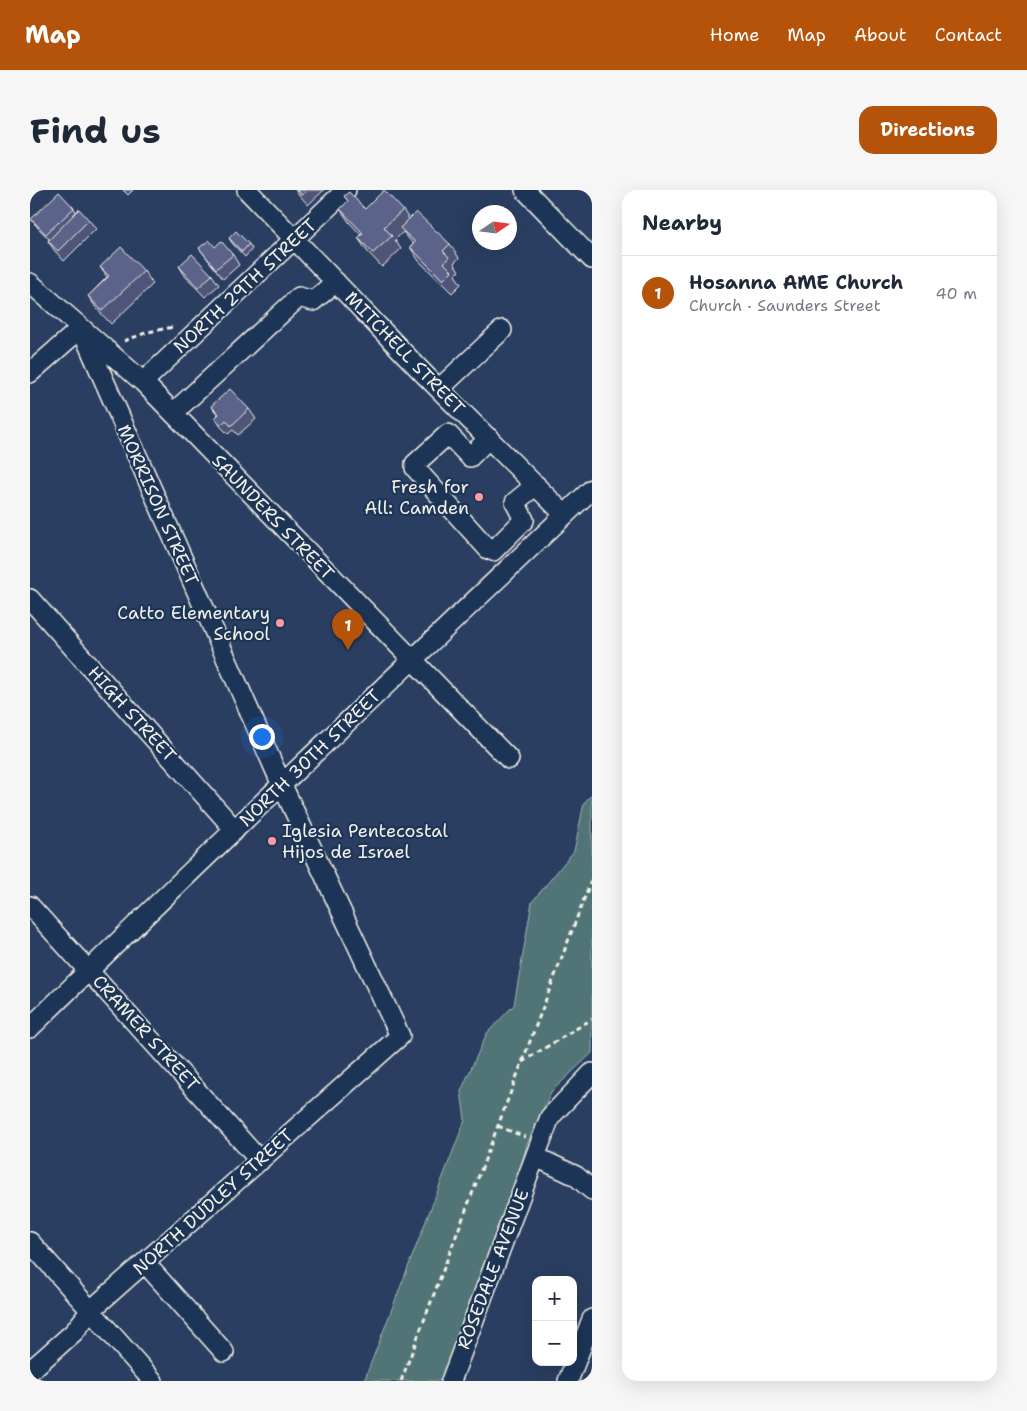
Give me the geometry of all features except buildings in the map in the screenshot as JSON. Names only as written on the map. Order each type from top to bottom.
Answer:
[{"type":"street","name":"MITCHELL STREET","points":[[247,190],[439,389],[565,515]]},
{"type":"street","name":"NORTH 29TH STREET","points":[[143,382],[346,190]]},
{"type":"street","points":[[525,190],[592,259]]},
{"type":"street","points":[[173,413],[299,297],[314,301],[336,282]]},
{"type":"street","name":"SAUNDERS STREET","points":[[30,284],[143,382],[412,662],[509,759]]},
{"type":"street","points":[[30,373],[80,328]]},
{"type":"street","name":"MORRISON STREET","points":[[80,328],[281,783],[400,1036]]},
{"type":"street","points":[[439,389],[502,330]]},
{"type":"street","points":[[488,438],[470,457],[448,434],[415,464],[415,468],[488,549],[493,552],[524,520],[515,502],[536,485]]},
{"type":"street","name":"NORTH 30TH STREET","points":[[30,1028],[235,830],[281,783],[412,662],[592,489]]},
{"type":"street","name":"HIGH STREET","points":[[30,598],[235,830]]},
{"type":"street","name":"CRAMER STREET","points":[[30,906],[90,970],[260,1161]]},
{"type":"street","name":"NORTH DUDLEY STREET","points":[[30,1371],[74,1332],[91,1310],[400,1036]]},
{"type":"street","name":"ROSEDALE AVENUE","points":[[451,1381],[550,1117],[592,1073]]},
{"type":"street","points":[[538,1150],[576,1176],[592,1190]]},
{"type":"street","points":[[30,1242],[153,1381]]},
{"type":"street","points":[[145,1262],[224,1352]]},
{"type":"street","points":[[568,1381],[592,1319]]},
{"type":"path","points":[[124,341],[148,332],[176,327]]},
{"type":"path","points":[[401,1381],[592,878]]},
{"type":"path","points":[[522,1062],[592,1019]]},
{"type":"path","points":[[498,1126],[538,1150]]},
{"type":"green space","points":[[592,794],[592,1053],[551,1092],[527,1144],[515,1189],[440,1381],[364,1381],[465,1120],[461,1091],[487,1033],[514,1005],[532,902],[574,851],[584,803]]},
{"type":"place","name":"Fresh for All: Camden","points":[[479,497]]},
{"type":"place","name":"Catto Elementary School","points":[[280,623]]},
{"type":"place","name":"Hosanna AME Church","points":[[348,650]]},
{"type":"place","name":"Iglesia Pentecostal Hijos de Israel","points":[[272,841]]}]
